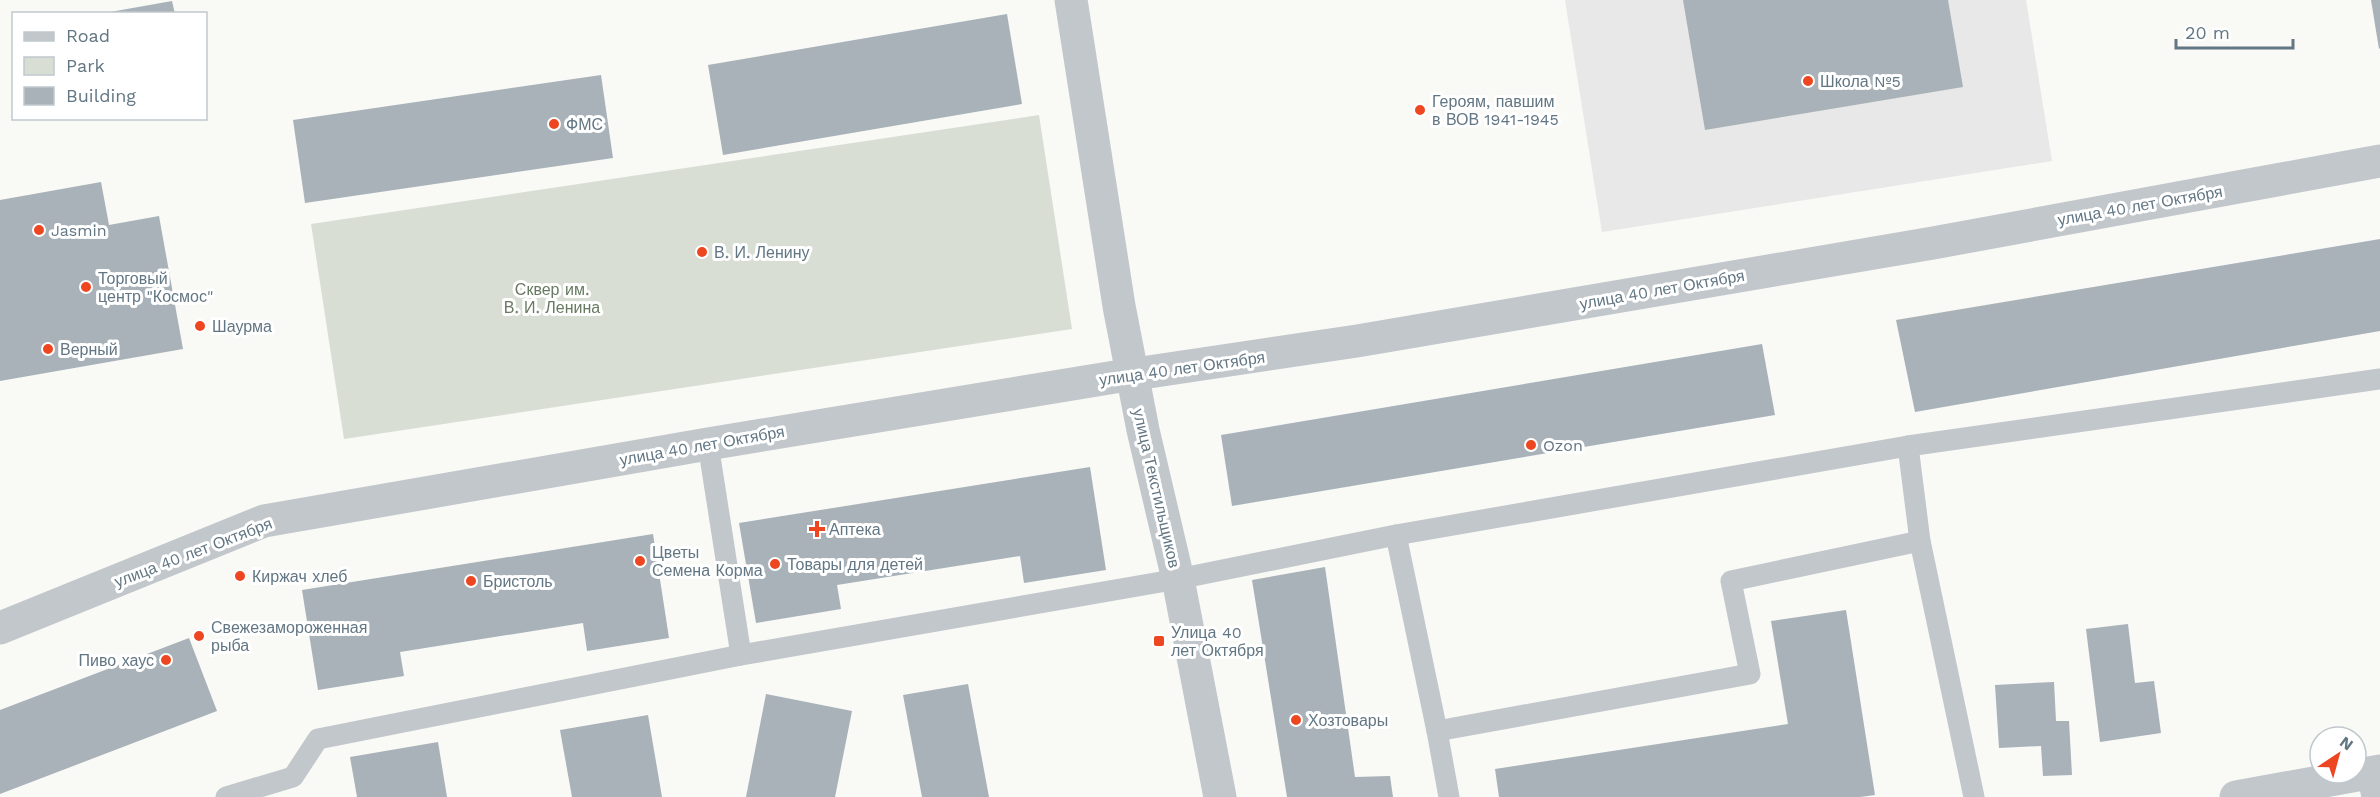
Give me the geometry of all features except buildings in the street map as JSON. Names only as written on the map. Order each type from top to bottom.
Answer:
[{"type":"street","name":"улица Текстильщиков","points":[[1071,0],[1119,306],[1143,430],[1178,579],[1220,797]]},
{"type":"street","name":"улица 40 лет Октября","points":[[0,628],[264,521],[708,444],[1357,341],[1934,243],[2380,160]]},
{"type":"street","points":[[2236,797],[2373,780]]},
{"type":"lane","points":[[226,797],[293,777],[318,739],[741,655],[1178,579],[1396,535],[1908,446],[2380,380]]},
{"type":"lane","points":[[708,444],[741,655]]},
{"type":"lane","points":[[1908,446],[1920,541],[1974,797]]},
{"type":"lane","points":[[1396,535],[1449,797]]},
{"type":"lane","points":[[1437,731],[1750,675],[1731,581],[1920,541]]},
{"type":"shaded area","name":"Школа №5","points":[[1565,0],[2026,0],[2052,161],[1602,232]]},
{"type":"green space","name":"Сквер им. В. И. Ленина","points":[[1039,115],[1072,329],[344,439],[311,224]]},
{"type":"place","name":"Школа №5","points":[[1808,81]]},
{"type":"place","name":"Героям, павшим в ВОВ 1941-1945","points":[[1420,110]]},
{"type":"place","name":"ФМС","points":[[554,124]]},
{"type":"place","name":"Jasmin","points":[[39,230]]},
{"type":"place","name":"В. И. Ленину","points":[[702,252]]},
{"type":"place","name":"Торговый центр \"Космос\"","points":[[86,287]]},
{"type":"place","name":"Шаурма","points":[[200,326]]},
{"type":"place","name":"Верный","points":[[48,349]]},
{"type":"place","name":"Ozon","points":[[1531,445]]},
{"type":"place","name":"Аптека","points":[[817,529]]},
{"type":"place","name":"Цветы Семена Корма","points":[[640,561]]},
{"type":"place","name":"Товары для детей","points":[[775,564]]},
{"type":"place","name":"Киржач хлеб","points":[[240,576]]},
{"type":"place","name":"Бристоль","points":[[471,581]]},
{"type":"place","name":"Свежезамороженная рыба","points":[[199,636]]},
{"type":"place","name":"Улица 40 лет Октября","points":[[1159,641]]},
{"type":"place","name":"Пиво хаус","points":[[166,660]]},
{"type":"place","name":"Хозтовары","points":[[1296,720]]}]
